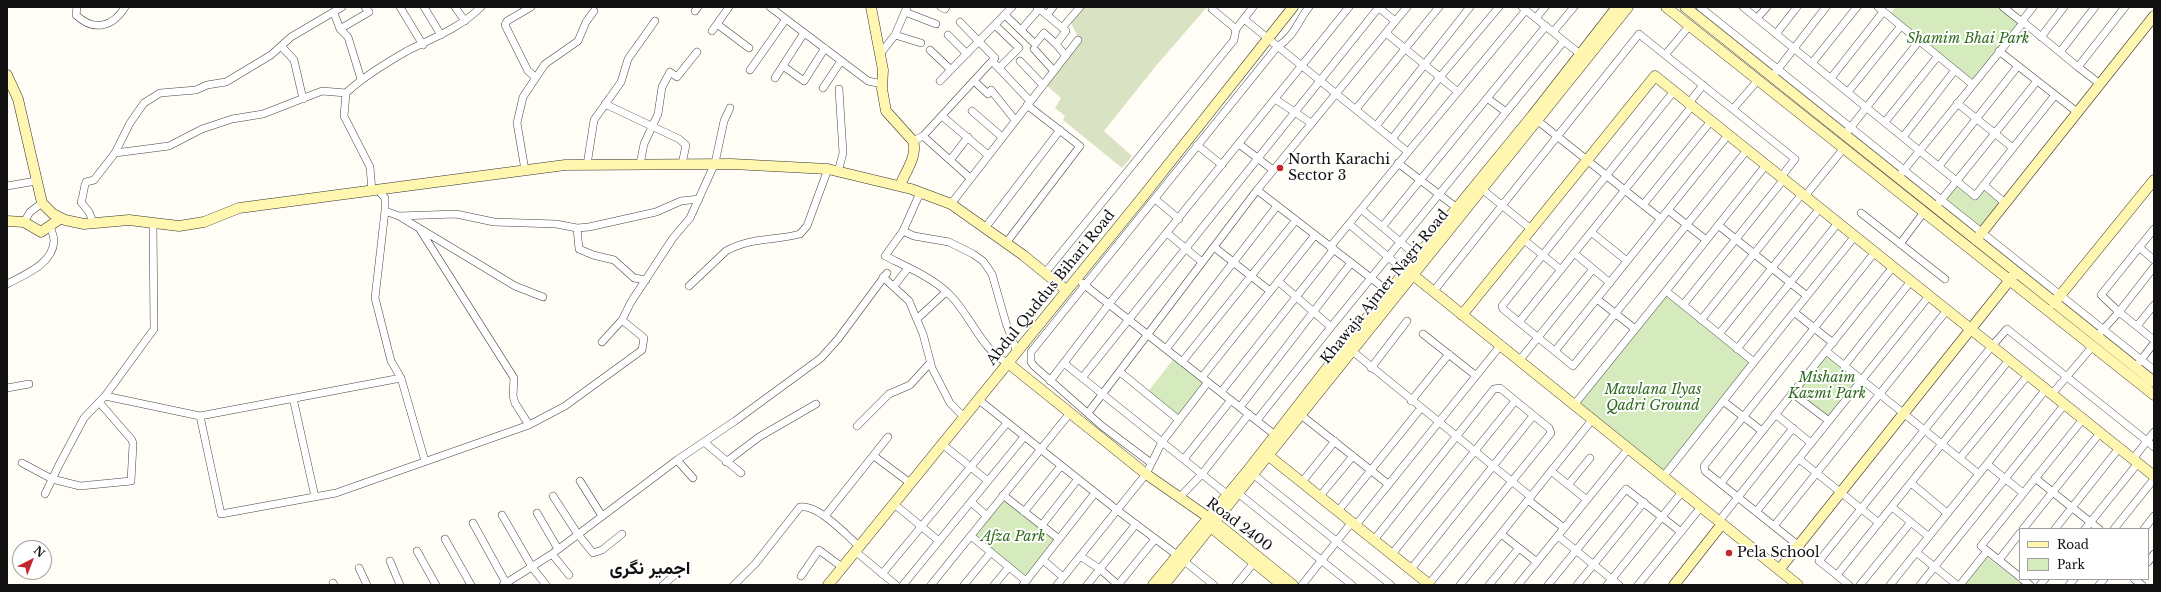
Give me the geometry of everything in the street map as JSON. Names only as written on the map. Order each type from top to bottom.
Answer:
[{"type":"street","points":[[77,7],[76,15],[82,21],[93,25],[103,25],[115,20],[125,7]]},
{"type":"street","points":[[93,222],[89,212],[81,202],[84,195],[83,188],[86,182],[94,180],[115,153],[136,112],[144,103],[160,93],[196,90],[226,82],[271,55],[291,37],[342,7]]},
{"type":"street","points":[[340,29],[369,12],[365,7]]},
{"type":"street","points":[[400,7],[423,45]]},
{"type":"street","points":[[424,7],[441,35]]},
{"type":"street","points":[[456,7],[465,21]]},
{"type":"street","points":[[425,461],[401,378],[391,361],[375,298],[385,211],[385,198],[375,190],[370,167],[344,116],[346,93],[361,79],[408,51],[423,45],[465,21],[480,7]]},
{"type":"street","points":[[531,7],[507,21],[505,25],[528,71],[534,77]]},
{"type":"street","points":[[712,31],[729,7]]},
{"type":"street","points":[[770,7],[868,81],[882,84]]},
{"type":"street","points":[[871,7],[883,70],[882,84],[886,111],[913,141],[913,156],[900,186]]},
{"type":"street","points":[[941,7],[945,9],[946,7]]},
{"type":"street","points":[[940,81],[1012,7]]},
{"type":"street","points":[[1047,15],[1053,7]]},
{"type":"street","points":[[1062,28],[1080,7]]},
{"type":"street","points":[[1045,273],[1234,40],[1236,29],[1253,7]]},
{"type":"street","name":"Abdul Quddus Bihari Road","points":[[828,585],[979,400],[1293,7]]},
{"type":"street","points":[[1151,463],[1050,381],[1031,362],[1031,352],[1277,47],[1286,41],[1295,31],[1300,18],[1309,7]]},
{"type":"street","points":[[1050,381],[1109,304],[1349,7]]},
{"type":"street","points":[[1082,378],[1256,158],[1379,7],[1395,21]]},
{"type":"street","points":[[1088,413],[1149,335],[1257,190],[1407,7]]},
{"type":"street","points":[[1356,110],[1439,7]]},
{"type":"street","points":[[1376,126],[1470,7]]},
{"type":"street","points":[[1392,139],[1440,77],[1499,7]]},
{"type":"street","points":[[1536,18],[1545,7]]},
{"type":"street","points":[[1554,32],[1574,7]]},
{"type":"street","name":"Khawaja Ajmer Nagri Road","points":[[1153,585],[1180,558],[1210,522],[1228,495],[1276,435],[1446,228],[1457,208],[1617,7]]},
{"type":"street","name":"Khawaja Ajmer Nagri Road","points":[[1210,522],[1239,494],[1301,415],[1351,350],[1380,309],[1389,292],[1409,273],[1417,256],[1483,190],[1628,7]]},
{"type":"street","points":[[1666,7],[1924,212],[2097,338],[2138,363],[2154,370]]},
{"type":"street","points":[[1685,7],[1702,10],[1774,73],[2057,300],[2154,395]]},
{"type":"street","points":[[1743,7],[1975,196],[2055,94]]},
{"type":"street","points":[[1757,18],[1767,7]]},
{"type":"street","points":[[1776,34],[1797,7]]},
{"type":"street","points":[[1774,73],[1826,7]]},
{"type":"street","points":[[1812,63],[1857,7]]},
{"type":"street","points":[[1900,175],[2022,24],[2033,7]]},
{"type":"street","points":[[2041,37],[2064,7]]},
{"type":"street","points":[[2060,52],[2095,7]]},
{"type":"street","points":[[2078,67],[2125,7]]},
{"type":"street","points":[[1020,30],[1038,8],[1066,31],[1056,44]]},
{"type":"street","points":[[1221,392],[1296,296],[1349,224],[1458,92],[1524,8],[1580,54]]},
{"type":"street","points":[[2005,8],[2100,84]]},
{"type":"street","points":[[880,54],[895,35],[906,9],[936,24]]},
{"type":"street","points":[[1212,9],[1236,29]]},
{"type":"street","points":[[1831,78],[1880,9],[1972,84]]},
{"type":"street","points":[[525,170],[517,116],[523,97],[534,77],[545,64],[578,41],[586,22],[594,10]]},
{"type":"street","points":[[334,13],[340,29],[348,37],[361,79]]},
{"type":"street","points":[[1005,15],[1035,44],[1044,34],[1056,44],[1066,56]]},
{"type":"street","points":[[1979,237],[2154,16]]},
{"type":"street","points":[[1244,18],[1277,47],[1408,152]]},
{"type":"street","points":[[750,70],[786,19]]},
{"type":"street","points":[[587,165],[592,126],[623,77],[624,68],[628,59],[655,20]]},
{"type":"street","points":[[913,141],[923,136],[995,58],[960,22]]},
{"type":"street","points":[[717,24],[749,48]]},
{"type":"street","points":[[995,25],[1019,48],[999,68]]},
{"type":"street","points":[[1664,55],[1690,25]]},
{"type":"street","points":[[1382,227],[1546,26]]},
{"type":"street","points":[[1848,92],[1901,26]]},
{"type":"street","points":[[775,78],[804,33]]},
{"type":"street","points":[[1386,33],[1458,92]]},
{"type":"street","points":[[1433,292],[1639,34],[1795,160],[1736,239],[1683,305]]},
{"type":"street","points":[[895,35],[921,43]]},
{"type":"street","points":[[948,35],[967,54]]},
{"type":"street","points":[[951,204],[1078,40]]},
{"type":"street","points":[[1257,420],[1564,41]]},
{"type":"street","points":[[1847,132],[1919,41]]},
{"type":"street","points":[[281,46],[294,60],[303,99]]},
{"type":"street","points":[[783,66],[804,81],[824,48]]},
{"type":"street","points":[[1034,49],[1054,71]]},
{"type":"street","points":[[930,50],[951,70]]},
{"type":"street","points":[[2000,51],[2078,112]]},
{"type":"street","points":[[640,164],[644,144],[651,126],[658,114],[663,83],[670,72],[677,77],[697,52]]},
{"type":"street","points":[[1885,122],[1938,56]]},
{"type":"street","points":[[823,88],[841,61]]},
{"type":"street","points":[[992,61],[1028,103],[1080,146],[1006,243]]},
{"type":"street","points":[[1020,61],[1043,85]]},
{"type":"street","points":[[1939,166],[2018,66]]},
{"type":"street","points":[[1903,137],[1955,70]]},
{"type":"street","points":[[7,75],[10,88],[18,99],[42,203],[53,214],[61,218],[84,224],[129,220],[179,226],[204,222],[239,208],[565,165],[715,163],[828,169],[900,186],[951,204],[1006,243],[1066,290]]},
{"type":"street","points":[[1462,315],[1652,76],[1656,76],[1710,121],[2154,476]]},
{"type":"street","points":[[1733,109],[1758,80]]},
{"type":"street","points":[[974,81],[988,94],[991,90],[1015,120]]},
{"type":"street","points":[[1938,205],[1956,180],[2037,81]]},
{"type":"street","points":[[1519,322],[1624,190],[1703,85]]},
{"type":"street","points":[[838,172],[843,153],[839,89]]},
{"type":"street","points":[[115,153],[169,146],[217,124],[232,119],[263,114],[322,91],[346,93]]},
{"type":"street","points":[[1674,91],[1502,306],[1503,309],[1519,322],[1575,366],[1747,150]]},
{"type":"street","points":[[1487,98],[1506,112]]},
{"type":"street","points":[[1275,99],[1311,123]]},
{"type":"street","points":[[1957,103],[2013,148]]},
{"type":"street","points":[[605,104],[651,126],[672,134],[684,142],[687,148],[682,164]]},
{"type":"street","points":[[602,342],[622,320],[631,302],[673,238],[690,218],[715,163],[724,122],[730,108]]},
{"type":"street","points":[[972,111],[1002,137]]},
{"type":"street","points":[[942,116],[988,155]]},
{"type":"street","points":[[1538,121],[1661,219]]},
{"type":"street","points":[[1643,205],[1710,121]]},
{"type":"street","points":[[985,228],[1060,130]]},
{"type":"street","points":[[1555,351],[1728,135]]},
{"type":"street","points":[[923,136],[951,159],[970,178]]},
{"type":"street","points":[[951,159],[968,137]]},
{"type":"street","points":[[1239,144],[1273,170]]},
{"type":"street","points":[[1197,145],[1222,165]]},
{"type":"street","points":[[1701,320],[1754,253],[1844,148]]},
{"type":"street","points":[[1398,163],[1457,208]]},
{"type":"street","points":[[1574,405],[1766,165]]},
{"type":"street","points":[[689,286],[726,251],[733,247],[758,240],[800,234],[807,226],[828,169]]},
{"type":"street","points":[[2057,300],[2154,180]]},
{"type":"street","points":[[7,186],[36,181]]},
{"type":"street","points":[[1984,185],[2005,203]]},
{"type":"street","points":[[1257,190],[1389,292]]},
{"type":"street","points":[[1483,190],[1531,229]]},
{"type":"street","points":[[920,193],[903,231],[885,256],[908,268],[951,296],[981,337],[1001,360],[1008,363]]},
{"type":"street","points":[[399,216],[456,214],[494,222],[556,224],[577,228],[588,227],[656,212],[681,201],[699,199]]},
{"type":"street","points":[[1154,199],[1179,219]]},
{"type":"street","points":[[24,222],[30,212],[42,203]]},
{"type":"street","points":[[1166,349],[1277,206]]},
{"type":"street","points":[[1719,334],[1820,208]]},
{"type":"street","points":[[1361,209],[1417,256]]},
{"type":"street","points":[[1668,210],[1706,240]]},
{"type":"street","points":[[385,211],[399,216],[515,286],[543,296]]},
{"type":"street","points":[[1900,244],[1924,212]]},
{"type":"street","points":[[1861,213],[1945,279]]},
{"type":"street","points":[[7,221],[24,222],[41,232],[61,218]]},
{"type":"street","points":[[1182,362],[1296,220]]},
{"type":"street","points":[[45,494],[84,418],[105,396],[154,329],[153,223]]},
{"type":"street","points":[[1737,349],[1838,223]]},
{"type":"street","points":[[1349,224],[1798,585]]},
{"type":"street","points":[[1718,225],[1807,296]]},
{"type":"street","points":[[7,284],[38,268],[46,259],[51,251],[54,241],[50,226]]},
{"type":"street","points":[[419,228],[514,378],[513,396],[529,426]]},
{"type":"street","points":[[577,228],[579,249],[593,255],[614,260],[634,278],[646,280]]},
{"type":"street","points":[[2138,363],[2154,341],[2101,295],[2154,229]]},
{"type":"street","points":[[903,231],[914,236],[949,242],[973,254],[983,261],[992,274],[1006,323],[1017,352]]},
{"type":"street","points":[[1591,232],[1627,261]]},
{"type":"street","points":[[1167,233],[1202,262]]},
{"type":"street","points":[[1057,585],[1146,474],[1162,442],[1179,420],[1205,380],[1270,291],[1315,235]]},
{"type":"street","points":[[1663,477],[1855,236]]},
{"type":"street","points":[[1979,237],[2013,276],[2057,300]]},
{"type":"street","points":[[1523,238],[1561,270]]},
{"type":"street","points":[[1214,247],[1270,291]]},
{"type":"street","points":[[2140,247],[2154,260]]},
{"type":"street","points":[[1799,546],[1705,471],[1704,466],[1875,252]]},
{"type":"street","points":[[1574,253],[1610,283]]},
{"type":"street","points":[[1240,407],[1351,263]]},
{"type":"street","points":[[1890,585],[1987,464],[2049,392],[2067,376],[2154,266]]},
{"type":"street","points":[[1721,483],[1893,267]]},
{"type":"street","points":[[894,286],[908,268]]},
{"type":"street","points":[[1519,361],[1593,268]]},
{"type":"street","points":[[473,523],[504,584],[555,552],[677,460],[820,358],[852,321],[885,275],[909,300],[918,318],[930,363],[950,403],[964,417]]},
{"type":"street","points":[[1779,570],[1972,330],[2013,276]]},
{"type":"street","points":[[1076,278],[1276,435]]},
{"type":"street","points":[[1278,281],[1331,327]]},
{"type":"street","points":[[1844,366],[1911,281]]},
{"type":"street","points":[[1666,291],[1754,362]]},
{"type":"street","points":[[918,318],[946,292]]},
{"type":"street","points":[[1756,512],[1929,296]]},
{"type":"street","points":[[1597,299],[1635,329]]},
{"type":"street","points":[[2137,326],[2154,305]]},
{"type":"street","points":[[1774,526],[1947,310]]},
{"type":"street","points":[[1794,312],[1833,343]]},
{"type":"street","points":[[200,416],[221,514],[336,493],[529,426],[565,406],[642,350],[644,338],[622,320]]},
{"type":"street","points":[[1372,368],[1407,321]]},
{"type":"street","points":[[1849,585],[1819,561],[1992,346],[2007,330],[2067,376],[2154,447]]},
{"type":"street","points":[[1423,334],[1475,376]]},
{"type":"street","points":[[1302,585],[1337,542],[1388,484],[1500,346]]},
{"type":"street","points":[[1351,350],[1411,401],[1511,481],[1564,528]]},
{"type":"street","points":[[1826,351],[1904,414],[1925,429],[1979,474]]},
{"type":"street","points":[[1411,401],[1449,354]]},
{"type":"street","points":[[1837,575],[2009,360]]},
{"type":"street","points":[[857,426],[889,394],[910,385],[930,363]]},
{"type":"street","name":"Road 2400","points":[[1008,363],[1146,474],[1189,505],[1257,560],[1293,585]]},
{"type":"street","points":[[2138,363],[2154,382]]},
{"type":"street","points":[[1064,364],[1228,495]]},
{"type":"street","points":[[1120,372],[1179,420]]},
{"type":"street","points":[[1960,458],[2028,375]]},
{"type":"street","points":[[105,396],[200,416],[401,378]]},
{"type":"street","points":[[7,388],[29,384]]},
{"type":"street","points":[[1269,456],[1320,496],[1374,540],[1430,584],[1551,433],[1549,428],[1500,388],[1494,389],[1374,540]]},
{"type":"street","points":[[1792,393],[1829,421]]},
{"type":"street","points":[[293,398],[315,497]]},
{"type":"street","points":[[979,400],[1095,493],[1180,558],[1212,585]]},
{"type":"street","points":[[1184,460],[1232,400]]},
{"type":"street","points":[[1392,554],[1515,401]]},
{"type":"street","points":[[1723,401],[1762,432]]},
{"type":"street","points":[[22,463],[52,479],[80,486],[131,481],[132,440],[99,402]]},
{"type":"street","points":[[726,462],[759,438],[816,404]]},
{"type":"street","points":[[1920,585],[2065,404]]},
{"type":"street","points":[[1338,511],[1421,408]]},
{"type":"street","points":[[931,585],[1070,413]]},
{"type":"street","points":[[1179,498],[1202,474],[1249,414]]},
{"type":"street","points":[[1776,414],[1811,443]]},
{"type":"street","points":[[1301,415],[1388,484]]},
{"type":"street","points":[[1411,569],[1533,416]]},
{"type":"street","points":[[2019,575],[1981,546],[2082,419]]},
{"type":"street","points":[[1460,585],[1592,420]]},
{"type":"street","points":[[882,574],[1007,423]]},
{"type":"street","points":[[1674,585],[1738,497],[1793,428]]},
{"type":"street","points":[[2086,528],[2135,461],[2154,432]]},
{"type":"street","points":[[2024,528],[2100,433]]},
{"type":"street","points":[[903,585],[1024,437]]},
{"type":"street","points":[[825,516],[888,438]]},
{"type":"street","points":[[704,442],[726,462],[741,473]]},
{"type":"street","points":[[1302,482],[1335,442]]},
{"type":"street","points":[[942,444],[988,481]]},
{"type":"street","points":[[2056,528],[2119,448]]},
{"type":"street","points":[[1518,585],[1628,449]]},
{"type":"street","points":[[874,456],[910,483]]},
{"type":"street","points":[[1320,496],[1352,456]]},
{"type":"street","points":[[1568,485],[1590,458]]},
{"type":"street","points":[[1799,459],[1879,523]]},
{"type":"street","points":[[677,460],[693,478]]},
{"type":"street","points":[[1987,464],[2023,493]]},
{"type":"street","points":[[1024,512],[1061,466]]},
{"type":"street","points":[[1551,471],[1587,500]]},
{"type":"street","points":[[1254,475],[1391,585]]},
{"type":"street","points":[[2035,478],[2099,528]]},
{"type":"street","points":[[1042,525],[1078,479]]},
{"type":"street","points":[[2115,528],[2154,479]]},
{"type":"street","points":[[580,481],[602,516]]},
{"type":"street","points":[[1911,483],[1947,513]]},
{"type":"street","points":[[1548,585],[1626,489],[1681,532]]},
{"type":"street","points":[[1609,582],[1682,492]]},
{"type":"street","points":[[971,536],[1009,567],[1025,583],[1095,493]]},
{"type":"street","points":[[1239,494],[1352,585]]},
{"type":"street","points":[[1004,495],[1059,539]]},
{"type":"street","points":[[553,496],[578,534],[596,554],[622,534]]},
{"type":"street","points":[[971,502],[987,516]]},
{"type":"street","points":[[1577,585],[1644,502]]},
{"type":"street","points":[[893,504],[939,541]]},
{"type":"street","points":[[734,585],[755,564],[800,507],[808,507],[825,516],[882,574],[896,585]]},
{"type":"street","points":[[1638,585],[1701,507]]},
{"type":"street","points":[[1892,507],[1928,536]]},
{"type":"street","points":[[537,513],[555,552],[570,575]]},
{"type":"street","points":[[502,515],[532,567],[546,585]]},
{"type":"street","points":[[2145,528],[2154,516]]},
{"type":"street","points":[[1860,585],[1911,522]]},
{"type":"street","points":[[1087,585],[1136,524]]},
{"type":"street","points":[[1501,534],[1537,562]]},
{"type":"street","points":[[1998,560],[2019,534]]},
{"type":"street","points":[[1558,536],[1594,565],[1609,582],[1619,585]]},
{"type":"street","points":[[445,539],[471,585]]},
{"type":"street","points":[[1080,556],[1100,569],[1118,585],[1155,539]]},
{"type":"street","points":[[1489,585],[1519,548]]},
{"type":"street","points":[[801,576],[819,550],[842,568]]},
{"type":"street","points":[[418,551],[436,585]]},
{"type":"street","points":[[1960,585],[1987,551]]},
{"type":"street","points":[[964,585],[991,552]]},
{"type":"street","points":[[1916,552],[1957,585]]},
{"type":"street","name":"Khawaja Ajmer Nagri Road","points":[[1164,585],[1180,558]]},
{"type":"street","points":[[1043,560],[1063,577]]},
{"type":"street","points":[[1236,585],[1257,560]]},
{"type":"street","name":"Road 2400","points":[[1257,560],[1282,585]]},
{"type":"street","points":[[390,561],[400,585]]},
{"type":"street","points":[[994,585],[1009,567]]},
{"type":"street","points":[[359,568],[367,585]]},
{"type":"street","points":[[663,585],[677,573]]},
{"type":"green space","points":[[1083,7],[1207,7],[1155,67],[1104,131],[1132,156],[1122,168],[1063,120],[1065,116],[1055,108],[1061,98],[1046,85],[1079,39],[1071,23]]},
{"type":"green space","name":"Shamim Bhai Park","points":[[1896,7],[2001,7],[2022,24],[1972,84],[1889,15]]},
{"type":"green space","points":[[1957,182],[1976,197],[1985,187],[2003,202],[1980,232],[1943,201]]},
{"type":"green space","name":"Mawlana Ilyas Qadri Ground","points":[[1667,293],[1752,362],[1661,475],[1575,406]]},
{"type":"green space","name":"Mishaim Kazmi Park","points":[[1826,351],[1862,380],[1829,421],[1792,393]]},
{"type":"green space","points":[[1176,356],[1208,382],[1179,420],[1146,394]]},
{"type":"green space","name":"Afza Park","points":[[1003,495],[1059,539],[1026,581],[971,536]]},
{"type":"green space","points":[[1987,557],[2023,585],[1964,585]]},
{"type":"place","name":"North Karachi Sector 3","points":[[1280,168]]},
{"type":"place","name":"Pela School","points":[[1729,553]]},
{"type":"district","name":"اجمیر نگری","points":[[650,569]]}]
